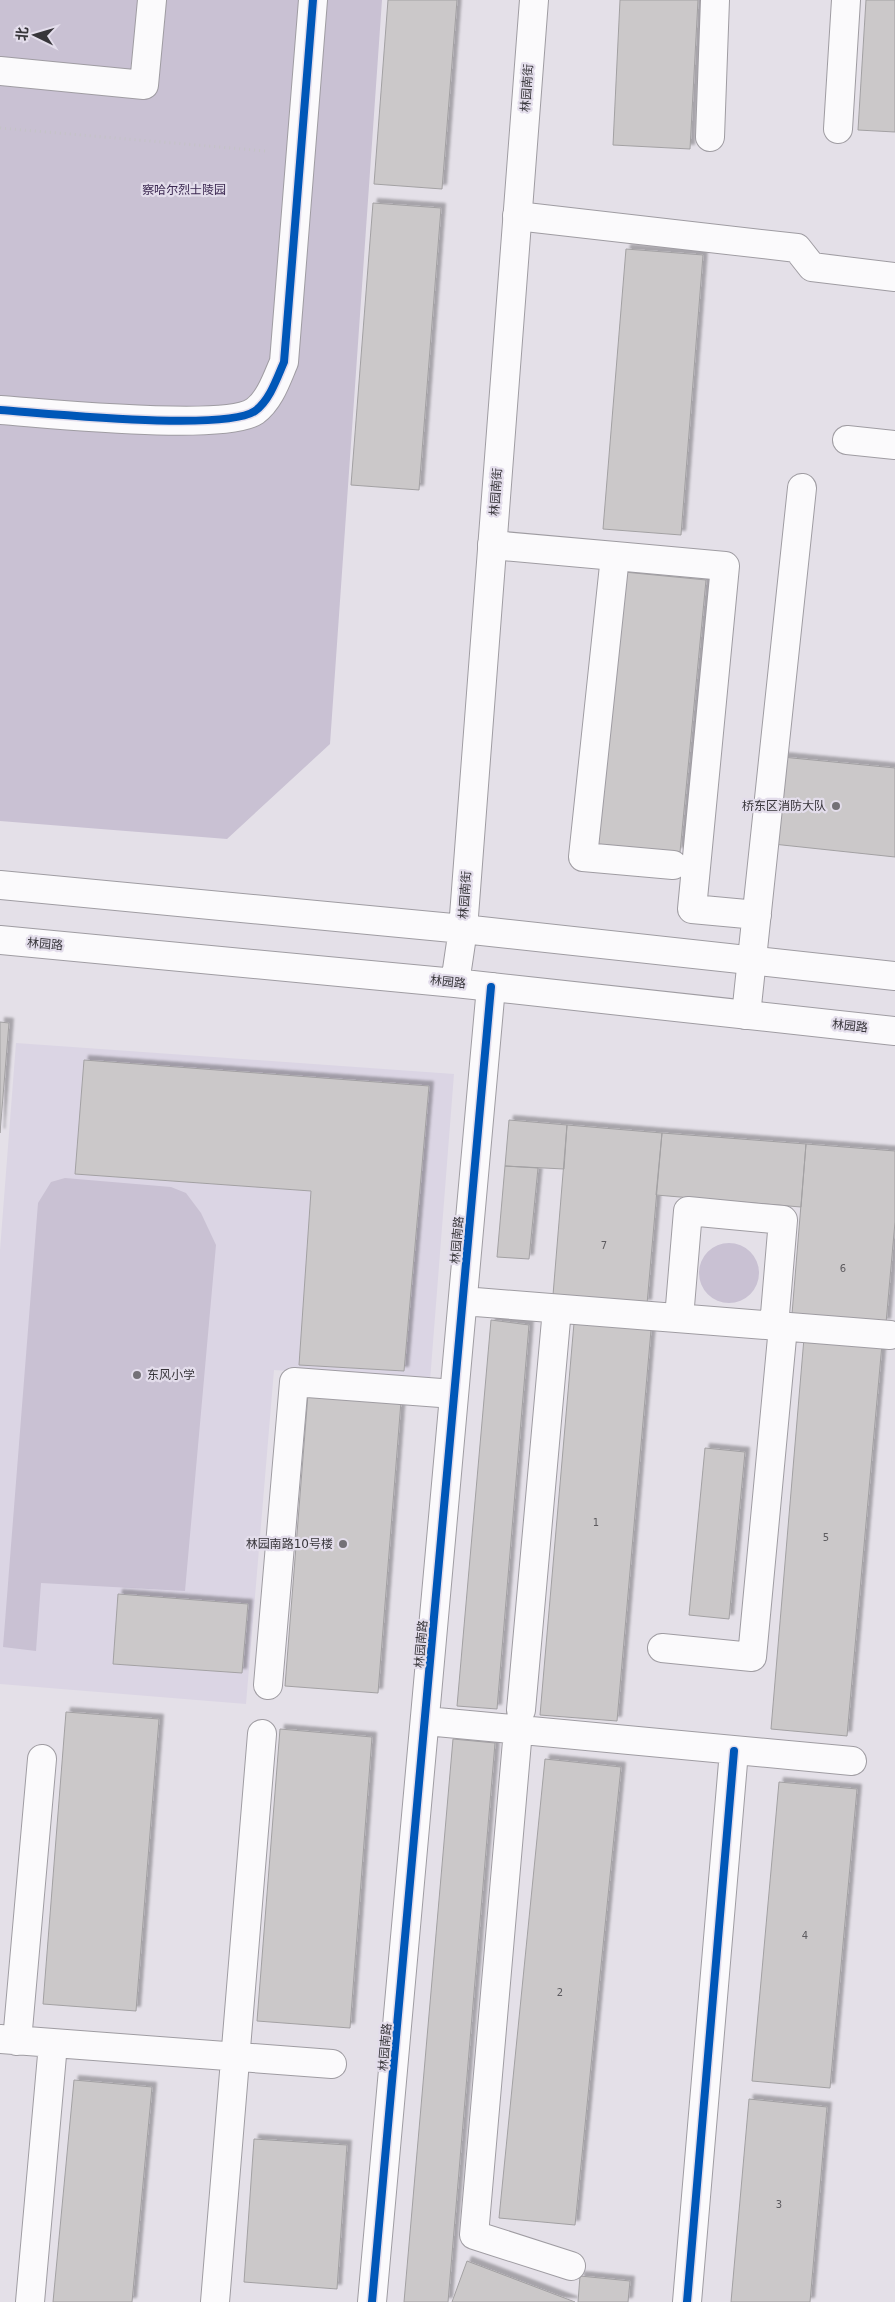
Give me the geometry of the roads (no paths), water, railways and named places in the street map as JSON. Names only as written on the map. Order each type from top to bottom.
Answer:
[{"type":"street","points":[[0,72],[144,84],[152,0]]},
{"type":"street","points":[[0,410],[179,421],[228,420],[255,412],[268,396],[284,362],[313,0]]},
{"type":"street","name":"林园南街","points":[[455,983],[463,929],[534,0]]},
{"type":"street","points":[[710,136],[715,0]]},
{"type":"street","points":[[838,128],[846,0]]},
{"type":"street","points":[[517,216],[797,248],[812,267],[895,277]]},
{"type":"street","points":[[847,440],[895,444]]},
{"type":"street","points":[[746,1015],[802,488]]},
{"type":"street","points":[[492,545],[725,566],[692,909],[757,915]]},
{"type":"street","points":[[615,556],[583,857],[673,865]]},
{"type":"street","points":[[0,885],[463,929],[895,976]]},
{"type":"street","name":"林园路","points":[[0,940],[455,983],[895,1031]]},
{"type":"street","name":"林园南路","points":[[372,2302],[426,1722],[491,987]]},
{"type":"street","points":[[662,1648],[752,1657],[778,1326],[783,1220],[688,1211],[679,1318]]},
{"type":"street","points":[[462,1301],[890,1335]]},
{"type":"street","points":[[556,1308],[474,2235],[571,2266]]},
{"type":"street","points":[[268,1686],[294,1382],[454,1394]]},
{"type":"street","points":[[426,1722],[519,1720],[734,1751],[852,1761]]},
{"type":"street","points":[[215,2302],[262,1734]]},
{"type":"street","points":[[687,2302],[734,1751]]},
{"type":"street","points":[[42,1759],[8,2040],[332,2064]]},
{"type":"street","points":[[30,2302],[53,2044]]},
{"type":"place","name":"桥东区消防大队","points":[[836,806]]},
{"type":"place","name":"东风小学","points":[[137,1375]]},
{"type":"place","name":"林园南路10号楼","points":[[343,1544]]},
{"type":"park label","name":"察哈尔烈士陵园","points":[[184,190]]}]
